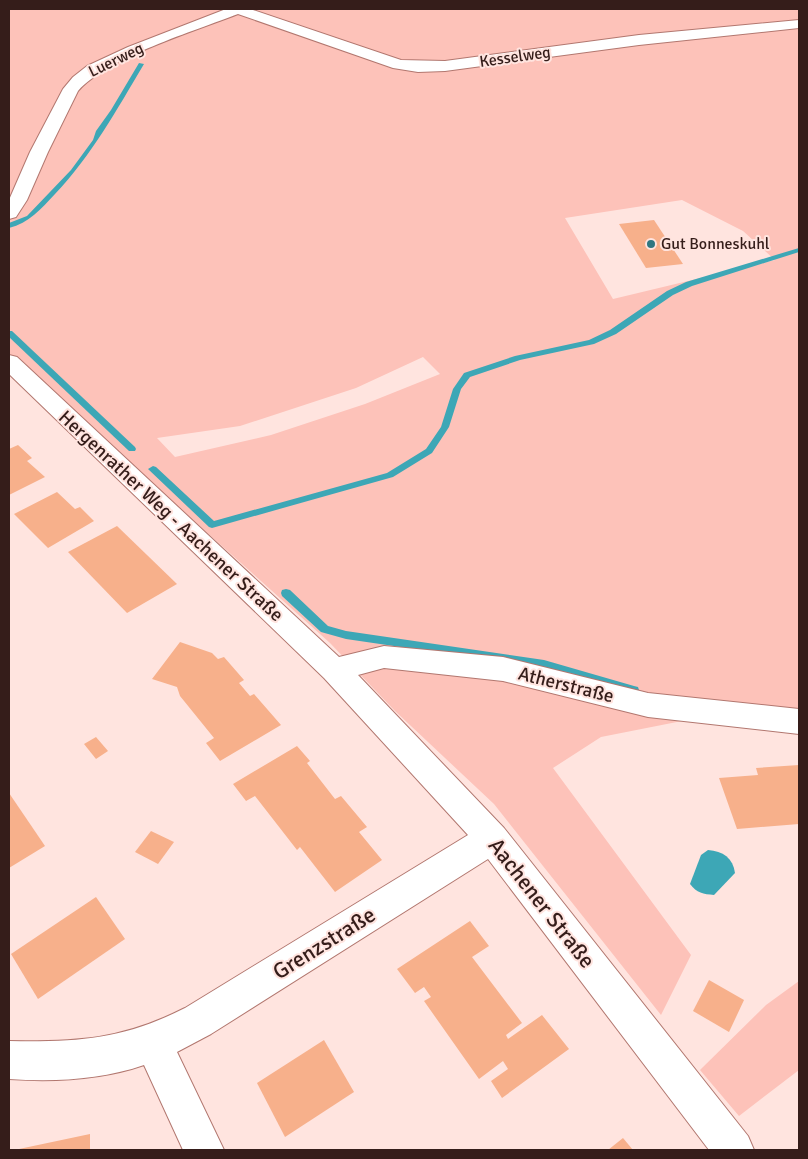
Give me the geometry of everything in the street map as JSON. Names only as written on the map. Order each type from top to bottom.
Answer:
[{"type":"street","name":"Kesselweg","points":[[238,9],[399,65],[418,67],[445,66],[639,40],[799,24]]},
{"type":"street","name":"Luerweg","points":[[9,213],[18,200],[38,152],[71,89],[79,80],[93,69],[132,50],[238,9]]},
{"type":"street","name":"Hergenrather Weg - Aachener Straße","points":[[9,362],[334,670]]},
{"type":"street","name":"Atherstraße","points":[[334,670],[384,657],[503,669],[648,705],[799,721]]},
{"type":"street","name":"Aachener Straße","points":[[334,670],[492,838],[734,1150]]},
{"type":"street","name":"Grenzstraße","points":[[9,1060],[45,1063],[101,1056],[153,1043],[198,1021],[492,838]]},
{"type":"street","points":[[153,1043],[204,1150]]},
{"type":"shaded area","points":[[9,9],[799,9],[799,716],[687,720],[601,737],[553,768],[691,955],[661,1015],[494,804],[395,711],[330,643],[9,355]],"holes":[[[682,200],[743,231],[775,260],[613,299],[565,218]],[[423,357],[440,374],[365,404],[271,435],[175,457],[157,438],[240,426],[356,388]]]},
{"type":"shaded area","points":[[799,981],[799,1070],[739,1116],[700,1070],[766,1005]]},
{"type":"water","points":[[708,850],[723,854],[730,859],[735,873],[714,895],[700,892],[690,884],[701,855]]},
{"type":"building","name":"Gut Bonneskuhl","points":[[654,220],[683,264],[646,268],[619,224]]},
{"type":"building","points":[[18,445],[32,458],[27,461],[45,477],[9,495],[9,449]]},
{"type":"building","points":[[57,492],[75,509],[80,507],[94,521],[48,548],[14,514]]},
{"type":"building","points":[[117,526],[177,584],[127,613],[68,552]]},
{"type":"building","points":[[180,642],[212,653],[218,659],[224,657],[244,680],[239,683],[250,696],[254,694],[281,725],[220,761],[206,743],[214,738],[180,696],[177,687],[152,679]]},
{"type":"building","points":[[96,737],[108,751],[96,759],[84,744]]},
{"type":"building","points":[[297,746],[310,761],[307,763],[335,799],[341,796],[367,827],[359,832],[382,860],[335,892],[300,847],[297,850],[255,796],[246,801],[233,784]]},
{"type":"building","points":[[799,765],[799,824],[737,829],[719,778],[758,775],[756,768]]},
{"type":"building","points":[[9,793],[45,846],[9,868]]},
{"type":"building","points":[[151,831],[174,842],[158,864],[135,852]]},
{"type":"building","points":[[96,897],[125,939],[38,999],[11,954]]},
{"type":"building","points":[[470,921],[489,946],[472,957],[522,1023],[506,1035],[508,1039],[542,1015],[569,1049],[502,1098],[491,1081],[508,1069],[503,1061],[479,1079],[424,1001],[431,997],[424,987],[415,993],[397,969]]},
{"type":"building","points":[[709,980],[744,1000],[729,1032],[693,1011]]},
{"type":"building","points":[[324,1040],[354,1092],[285,1137],[257,1083]]},
{"type":"building","points":[[90,1134],[90,1150],[19,1150],[19,1149]]},
{"type":"building","points":[[623,1138],[633,1150],[608,1150]]},
{"type":"waterway","points":[[9,226],[29,217],[73,171],[96,140],[99,131],[114,110],[141,64]]},
{"type":"waterway","points":[[153,469],[212,525],[390,475],[429,451],[445,427],[457,389],[467,375],[518,358],[591,342],[613,332],[670,293],[689,284],[799,250]]},
{"type":"waterway","points":[[9,333],[132,449]]},
{"type":"waterway","points":[[286,593],[325,629],[346,635],[544,664],[634,690]]},
{"type":"place","name":"Gut Bonneskuhl","points":[[651,244]]}]
